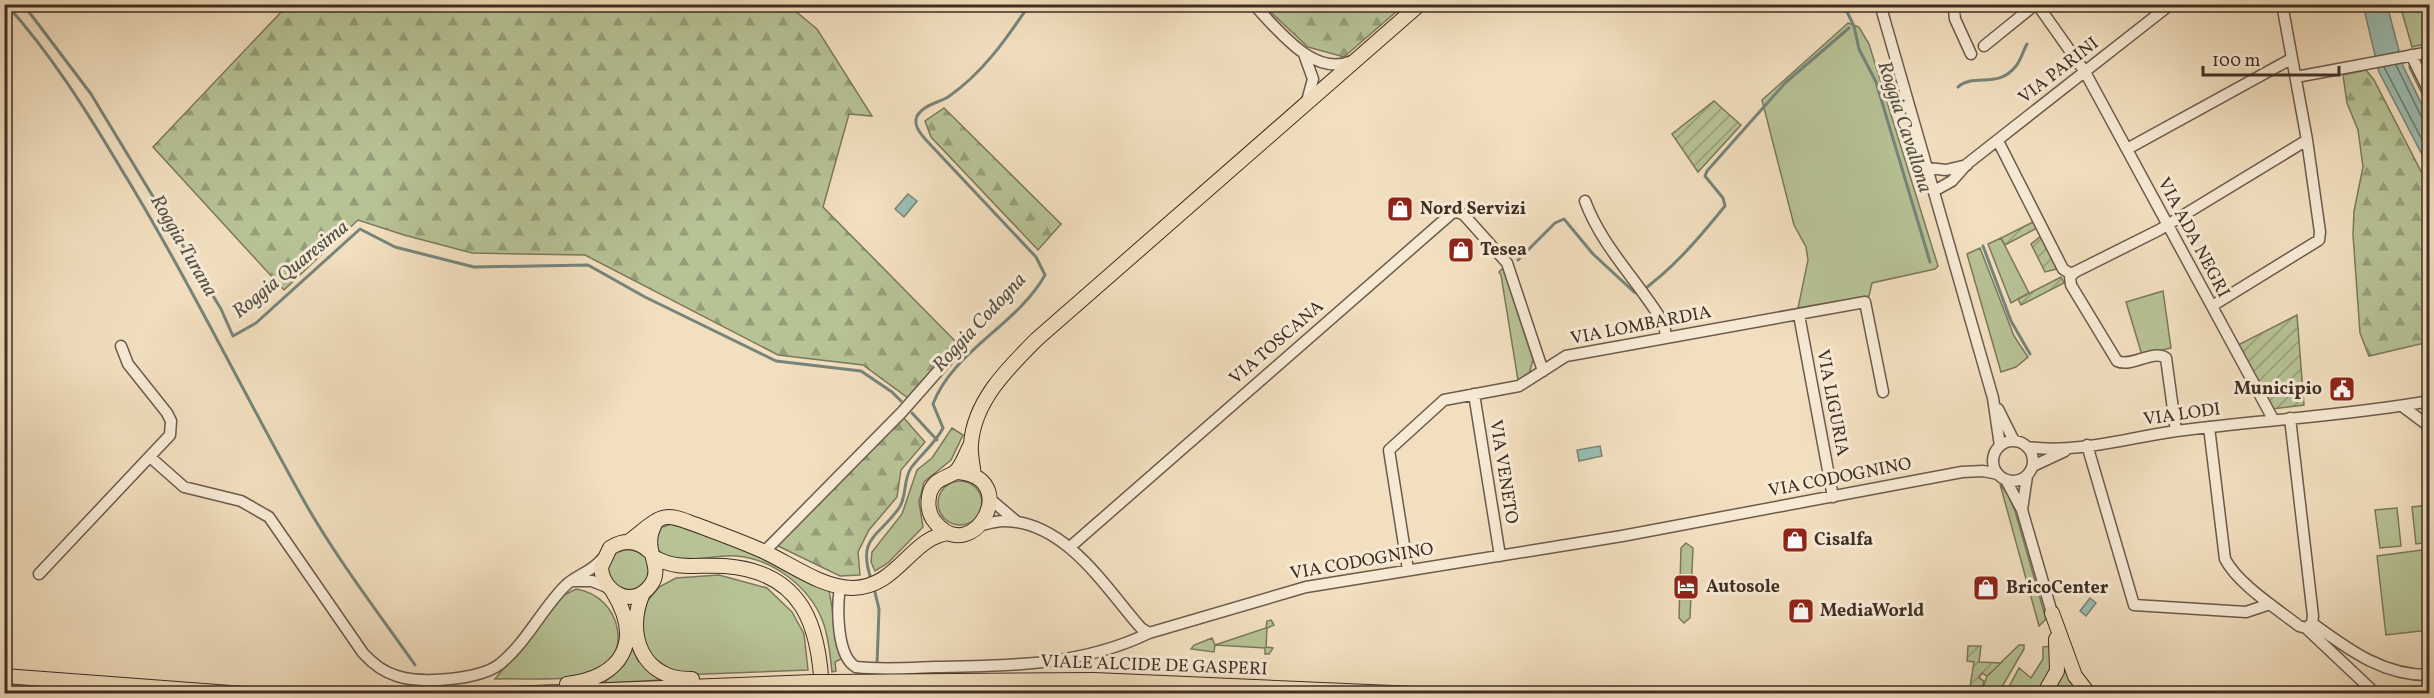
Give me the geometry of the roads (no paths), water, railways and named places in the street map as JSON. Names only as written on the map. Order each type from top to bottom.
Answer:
[{"type":"main road","points":[[921,546],[930,529],[932,518],[928,498],[932,489],[938,481],[955,472],[970,446],[974,426],[983,405],[1004,372],[1037,339],[1419,4]]},
{"type":"main road","points":[[970,446],[975,476]]},
{"type":"main road","points":[[525,693],[541,687],[582,682],[610,669],[619,659],[628,639],[625,611],[601,574],[602,560],[610,548],[628,542],[656,522],[668,517],[678,519],[764,552],[840,587],[864,587],[900,568],[934,536],[967,533],[982,525],[987,517],[990,499],[982,482],[975,476],[955,472]]},
{"type":"main road","points":[[932,518],[949,533]]},
{"type":"main road","points":[[656,522],[649,536],[651,554],[656,565],[634,620],[636,636],[642,653],[657,667],[678,679],[705,679],[727,686]]},
{"type":"main road","points":[[628,542],[643,546],[651,554],[682,567],[734,567],[767,576],[784,587],[807,613],[816,632],[822,693]]},
{"type":"main road","points":[[610,590],[628,597],[648,588],[682,567]]},
{"type":"main road","points":[[2044,693],[2052,682],[2058,659],[2052,613]]},
{"type":"main road","points":[[2052,613],[2075,676],[2089,693]]},
{"type":"main road","name":"VIALE ALCIDE DE GASPERI","points":[[727,686],[832,682],[860,674],[890,674],[1416,693]]},
{"type":"main road","points":[[4,676],[244,693]]},
{"type":"main road","points":[[508,693],[727,686]]},
{"type":"main road","points":[[705,693],[727,686]]},
{"type":"street","points":[[1253,4],[1302,51],[1329,66],[1346,64],[1358,59]]},
{"type":"street","points":[[1880,4],[1993,398],[2014,441],[2027,447],[2032,456],[2022,510]]},
{"type":"street","points":[[1962,4],[1954,10],[1955,19],[1971,54]]},
{"type":"street","points":[[1984,46],[2037,4]]},
{"type":"street","name":"VIA ADA NEGRI","points":[[2037,4],[2085,72],[2273,419]]},
{"type":"street","name":"VIA PARINI","points":[[1934,191],[1952,181],[1967,165],[2171,4]]},
{"type":"street","points":[[2212,306],[2319,240],[2320,232],[2307,140],[2282,4]]},
{"type":"street","points":[[1302,51],[1312,70],[1313,79],[1312,90],[1304,106]]},
{"type":"street","points":[[2296,77],[2430,52]]},
{"type":"street","points":[[2409,56],[2430,93]]},
{"type":"street","points":[[2127,149],[2291,59]]},
{"type":"street","points":[[2176,431],[2166,358],[2159,355],[2123,363],[2117,361],[2069,279],[2074,273],[2167,225],[2307,140]]},
{"type":"street","points":[[1998,141],[2063,269],[2066,273],[2074,273]]},
{"type":"street","name":"VIA PARINI","points":[[1928,168],[1946,170],[1967,165]]},
{"type":"street","points":[[1585,201],[1588,212],[1605,240],[1661,318],[1666,337]]},
{"type":"street","name":"VIA TOSCANA","points":[[1070,548],[1452,213],[1458,212],[1464,215],[1507,263],[1543,371]]},
{"type":"street","name":"VIA LOMBARDIA","points":[[1408,570],[1389,450],[1444,400],[1520,386],[1566,357],[1865,302],[1883,392]]},
{"type":"street","name":"VIA LIGURIA","points":[[1799,315],[1833,497]]},
{"type":"street","points":[[764,552],[902,412],[968,337]]},
{"type":"street","points":[[39,574],[170,435],[171,421],[128,364],[121,346]]},
{"type":"street","name":"VIA VENETO","points":[[1474,394],[1500,556]]},
{"type":"street","points":[[1993,398],[1997,451],[1994,468],[2022,510],[2052,613]]},
{"type":"street","name":"VIA LODI","points":[[2027,447],[2044,449],[2087,446],[2176,431],[2430,401]]},
{"type":"street","points":[[2402,406],[2430,427]]},
{"type":"street","points":[[2290,418],[2313,616],[2309,625]]},
{"type":"street","points":[[2209,427],[2224,559],[2232,569],[2270,604],[2299,626],[2309,625],[2380,667],[2410,675],[2430,675]]},
{"type":"street","points":[[1997,451],[2014,441]]},
{"type":"street","points":[[2087,446],[2134,605],[2246,612],[2270,604]]},
{"type":"street","name":"VIA LODI","points":[[2030,471],[2074,447]]},
{"type":"street","name":"VIA CODOGNINO","points":[[1962,472],[1997,451]]},
{"type":"street","points":[[150,457],[184,486],[241,501],[268,517],[285,538],[363,653],[378,667],[397,676],[416,679],[461,678],[493,669],[513,651],[566,585],[591,571],[602,560]]},
{"type":"street","name":"VIA CODOGNINO","points":[[890,674],[1081,658],[1129,643],[1149,633],[1287,592],[1833,497],[1962,472],[1983,471],[2002,477]]},
{"type":"street","points":[[2002,477],[2018,481],[2030,471]]},
{"type":"street","points":[[990,499],[1005,515],[1018,523],[1050,535],[1070,548],[1141,628],[1149,633]]},
{"type":"street","points":[[982,525],[1004,521],[1018,523]]},
{"type":"street","points":[[574,581],[592,581],[610,590]]},
{"type":"street","points":[[840,587],[838,612],[845,653],[860,674]]},
{"type":"street","points":[[2309,625],[2376,693]]},
{"type":"water","points":[[2363,5],[2387,5],[2403,66],[2429,119],[2429,168],[2379,72]]},
{"type":"water","points":[[908,194],[917,201],[904,217],[895,209]]},
{"type":"water","points":[[1600,446],[1602,456],[1579,461],[1577,450]]},
{"type":"water","points":[[2090,598],[2096,603],[2086,616],[2080,611]]},
{"type":"waterway","name":"Roggia Turana","points":[[6,4],[53,63],[94,125],[167,247],[312,515],[415,665]]},
{"type":"waterway","name":"Roggia Quaresima","points":[[23,4],[91,94],[221,309],[233,336],[256,323],[360,229],[395,247],[474,267],[588,265],[645,297],[776,361],[861,371],[901,401]]},
{"type":"waterway","name":"Roggia Codogna","points":[[871,579],[867,565],[868,546],[899,508],[911,468],[943,428],[933,404],[942,386],[970,353],[1019,309],[1045,275],[1036,257],[926,140],[919,132],[916,123],[917,116],[923,109],[961,88],[983,66],[1030,4]]},
{"type":"waterway","name":"Roggia Cavallona","points":[[1843,4],[1854,26],[1859,49],[1876,82],[1930,262]]},
{"type":"waterway","points":[[1518,260],[1555,223],[1564,219],[1593,254],[1634,292],[1639,293],[1674,263],[1725,206],[1723,198],[1705,176],[1707,171],[1785,83],[1849,28]]},
{"type":"waterway","points":[[1958,87],[1972,81],[1994,79],[2009,73],[2018,64],[2027,44]]},
{"type":"waterway","points":[[1983,246],[2011,321],[2030,354]]},
{"type":"waterway","name":"Roggia Quaresima","points":[[912,413],[937,440]]},
{"type":"waterway","name":"Roggia Codogna","points":[[874,588],[879,609],[877,665]]},
{"type":"place","name":"Nord Servizi","points":[[1400,209]]},
{"type":"place","name":"Tesea","points":[[1461,250]]},
{"type":"place","name":"Municipio","points":[[2342,389]]},
{"type":"place","name":"Cisalfa","points":[[1795,540]]},
{"type":"place","name":"Autosole","points":[[1686,587]]},
{"type":"place","name":"BricoCenter","points":[[1986,588]]},
{"type":"place","name":"MediaWorld","points":[[1801,611]]}]
